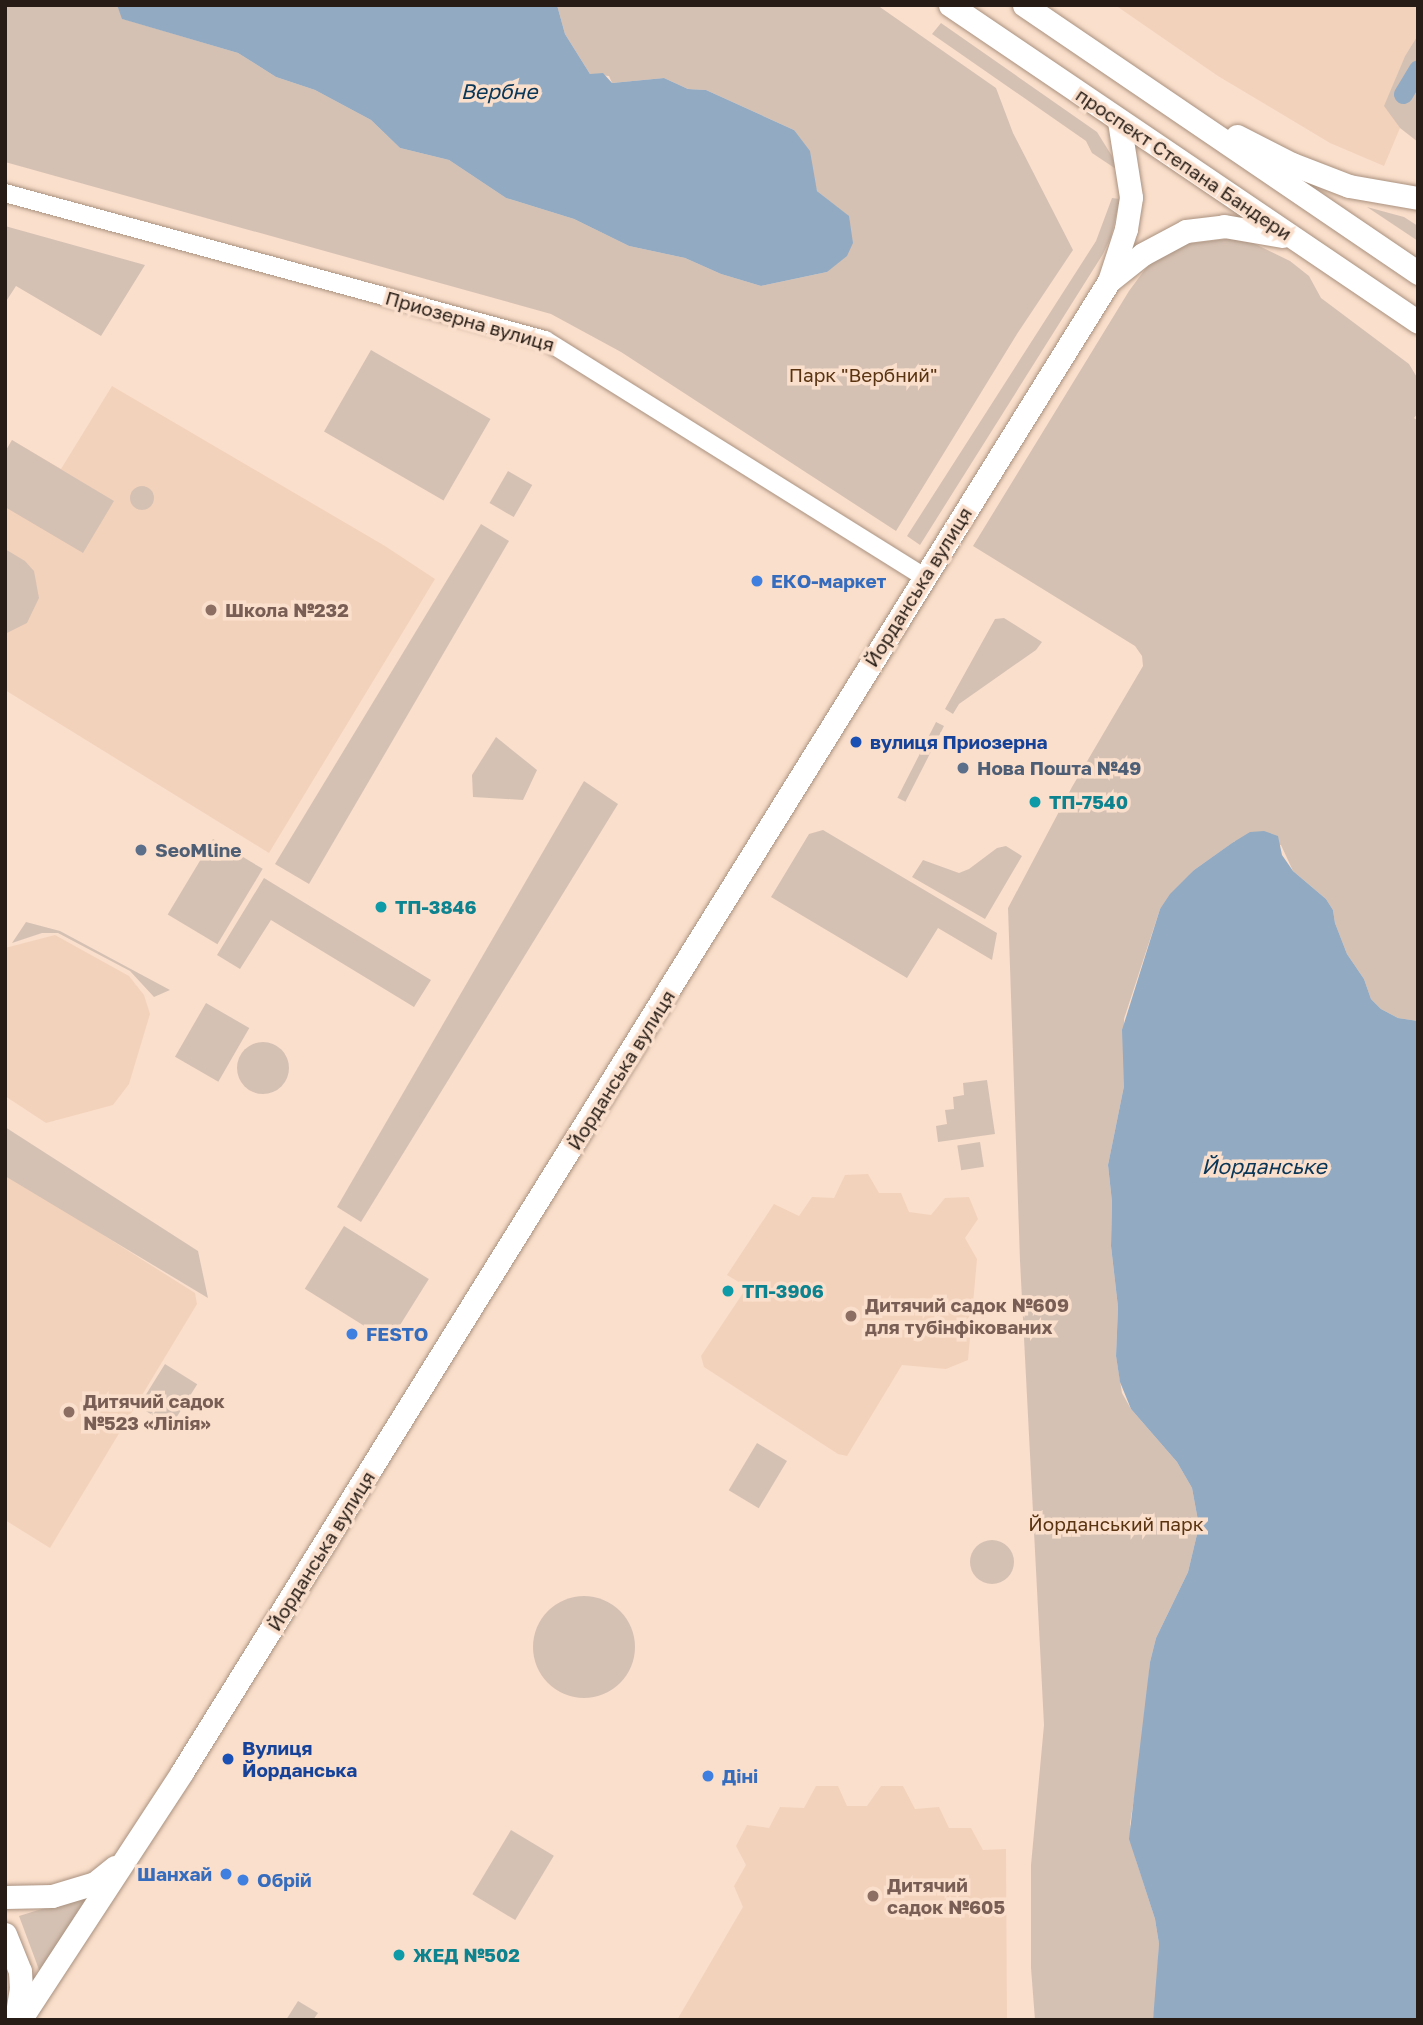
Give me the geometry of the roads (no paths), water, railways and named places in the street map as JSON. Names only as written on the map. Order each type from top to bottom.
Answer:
[{"type":"main road","name":"проспект Степана Бандери","points":[[950,5],[1418,322]]},
{"type":"main road","points":[[1024,5],[1418,273]]},
{"type":"main road","points":[[1119,71],[1292,164],[1349,186],[1418,198]]},
{"type":"main road","name":"Йорданська вулиця","points":[[18,2020],[129,1857],[664,1001],[1109,281],[1126,229],[1131,197],[1119,121]]},
{"type":"main road","name":"Йорданська вулиця","points":[[1109,281],[1143,254],[1178,233],[1200,228],[1224,226],[1253,229],[1298,240]]},
{"type":"main road","name":"Йорданська вулиця","points":[[5,1897],[52,1896],[95,1883],[129,1857]]},
{"type":"main road","points":[[5,1934],[20,1971],[18,2020]]},
{"type":"street","name":"Приозерна вулиця","points":[[5,193],[545,340],[924,577]]},
{"type":"water","name":"Вербне","points":[[117,5],[557,5],[565,34],[590,74],[603,73],[612,83],[664,78],[688,89],[706,90],[794,130],[810,151],[817,191],[849,216],[853,243],[847,256],[827,272],[761,286],[721,274],[685,258],[629,246],[574,219],[506,198],[449,160],[400,148],[371,120],[315,90],[276,77],[238,53],[122,19]]},
{"type":"water","name":"Йорданське","points":[[1264,831],[1278,836],[1282,855],[1293,871],[1326,899],[1333,910],[1347,954],[1364,979],[1371,999],[1381,1009],[1398,1018],[1418,1021],[1418,2020],[1153,2020],[1159,1944],[1155,1919],[1129,1839],[1150,1662],[1156,1638],[1188,1572],[1199,1526],[1192,1488],[1177,1462],[1131,1409],[1120,1382],[1116,1356],[1118,1307],[1111,1246],[1112,1202],[1108,1165],[1124,1086],[1122,1030],[1160,909],[1170,894],[1194,870],[1232,843],[1250,832]]},
{"type":"waterway","points":[[1403,94],[1418,69]]},
{"type":"place","name":"ЕКО-маркет","points":[[757,581]]},
{"type":"place","name":"Школа №232","points":[[211,610]]},
{"type":"place","name":"вулиця Приозерна","points":[[856,742]]},
{"type":"place","name":"Нова Пошта №49","points":[[963,768]]},
{"type":"place","name":"ТП-7540","points":[[1035,802]]},
{"type":"place","name":"SeoMline","points":[[141,850]]},
{"type":"place","name":"ТП-3846","points":[[381,907]]},
{"type":"place","name":"ТП-3906","points":[[728,1291]]},
{"type":"place","name":"Дитячий садок №609 для тубінфікованих","points":[[851,1316]]},
{"type":"place","name":"FESTO","points":[[352,1334]]},
{"type":"place","name":"Дитячий садок №523 «Лілія»","points":[[69,1412]]},
{"type":"place","name":"Вулиця Йорданська","points":[[228,1759]]},
{"type":"place","name":"Діні","points":[[708,1776]]},
{"type":"place","name":"Шанхай","points":[[226,1874]]},
{"type":"place","name":"Обрій","points":[[243,1880]]},
{"type":"place","name":"Дитячий садок №605","points":[[873,1896]]},
{"type":"place","name":"ЖЕД №502","points":[[399,1955]]},
{"type":"park label","name":"Парк \"Вербний\"","points":[[863,375]]},
{"type":"park label","name":"Йорданський парк","points":[[1116,1524]]}]
